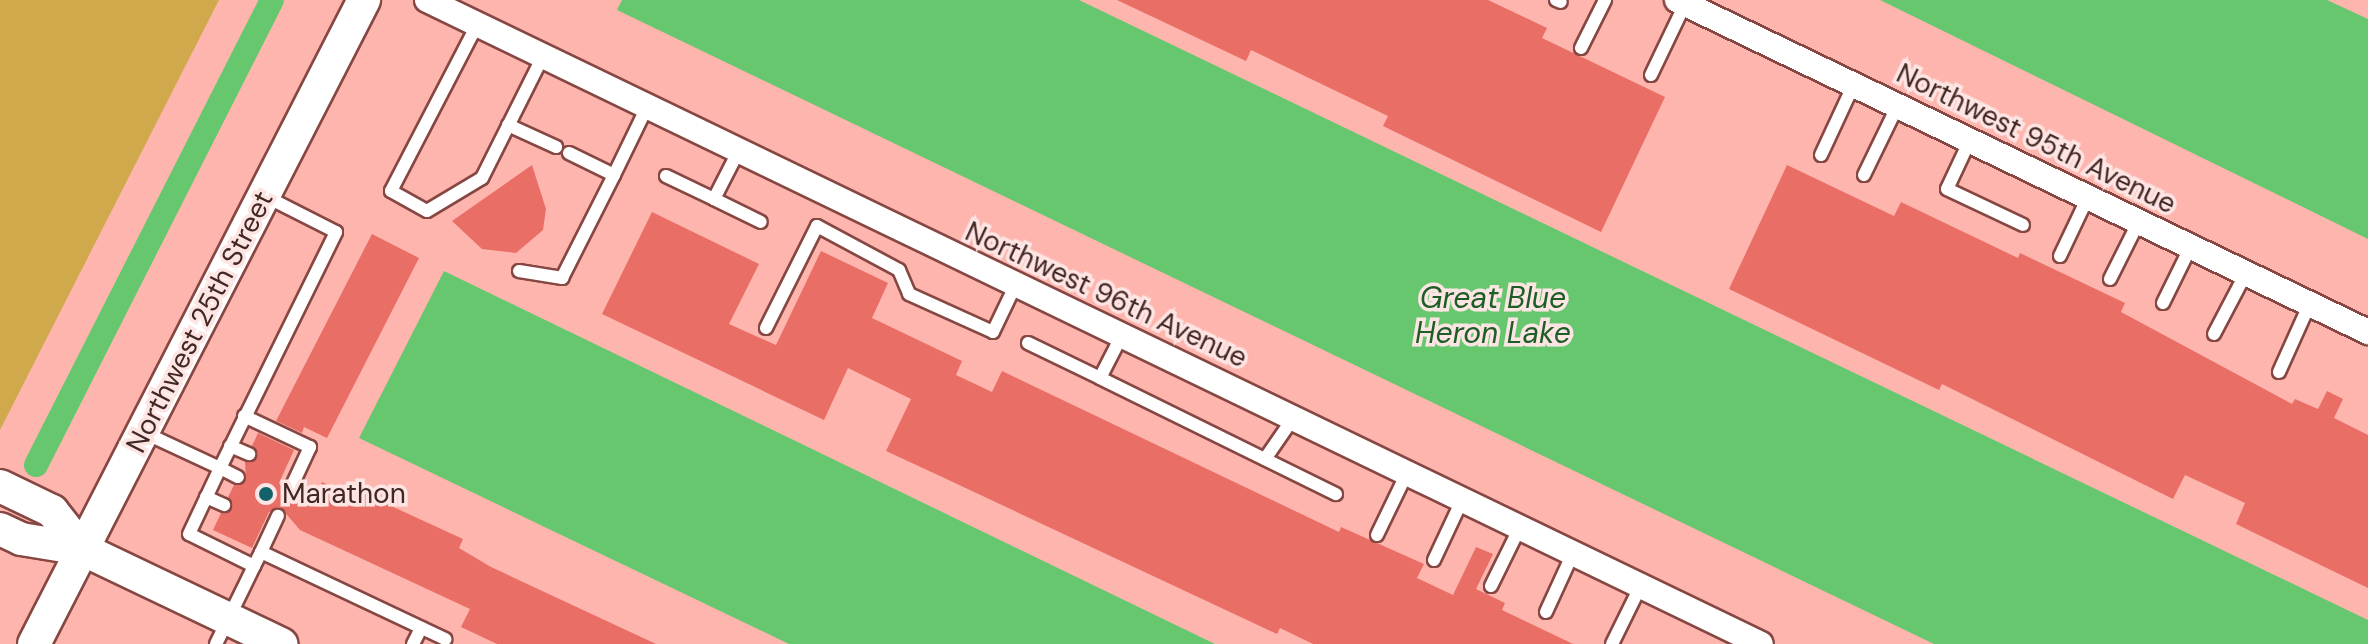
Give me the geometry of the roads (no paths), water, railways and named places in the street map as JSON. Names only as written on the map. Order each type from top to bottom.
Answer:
[{"type":"main road","name":"Northwest 25th Street","points":[[34,644],[364,0]]},
{"type":"main road","points":[[0,486],[52,511],[82,549]]},
{"type":"main road","points":[[0,529],[21,539],[82,549],[222,631],[281,644]]},
{"type":"street","name":"Northwest 96th Avenue","points":[[427,0],[456,6],[477,25],[1015,286],[1408,471],[1761,644]]},
{"type":"street","name":"Northwest 95th Avenue","points":[[1681,2],[2368,332]]},
{"type":"lane","points":[[1581,48],[1605,0]]},
{"type":"lane","points":[[1651,75],[1681,2]]},
{"type":"lane","points":[[477,25],[391,191],[427,211],[482,178],[543,56]]},
{"type":"lane","points":[[1821,155],[1854,84]]},
{"type":"lane","points":[[1864,175],[1898,105]]},
{"type":"lane","points":[[519,271],[562,278],[647,107]]},
{"type":"lane","points":[[508,125],[614,175]]},
{"type":"lane","points":[[1970,140],[1947,189],[2023,225]]},
{"type":"lane","points":[[714,199],[738,152]]},
{"type":"lane","points":[[666,176],[761,222]]},
{"type":"lane","points":[[254,566],[189,534],[336,232],[265,196]]},
{"type":"lane","points":[[2060,256],[2088,197]]},
{"type":"lane","points":[[2110,279],[2139,221]]},
{"type":"lane","points":[[766,328],[817,226],[899,270],[909,294],[993,332],[1015,286]]},
{"type":"lane","points":[[2163,303],[2191,246]]},
{"type":"lane","points":[[2214,334],[2246,273]]},
{"type":"lane","points":[[2279,372],[2310,303]]},
{"type":"lane","points":[[1100,378],[1122,335]]},
{"type":"lane","points":[[1028,343],[1336,494]]},
{"type":"lane","points":[[244,416],[310,447],[291,478]]},
{"type":"lane","points":[[1265,459],[1294,417]]},
{"type":"lane","points":[[143,432],[238,477]]},
{"type":"lane","points":[[230,446],[249,454]]},
{"type":"lane","points":[[1377,535],[1408,471]]},
{"type":"lane","points":[[206,497],[224,505]]},
{"type":"lane","points":[[1434,560],[1463,498]]},
{"type":"lane","points":[[222,631],[261,552],[272,522]]},
{"type":"lane","points":[[1491,586],[1520,527]]},
{"type":"lane","points":[[261,552],[445,639]]},
{"type":"lane","points":[[1546,612],[1573,553]]},
{"type":"lane","points":[[1612,644],[1640,587]]},
{"type":"lane","points":[[413,644],[421,628]]},
{"type":"water","name":"Great Blue Heron Lake","points":[[622,0],[1079,0],[2368,620],[2368,644],[1934,644],[617,10]]},
{"type":"water","points":[[1880,0],[2327,0],[2368,19],[2368,239]]},
{"type":"water","points":[[444,271],[1215,644],[789,644],[359,438]]},
{"type":"waterway","points":[[36,465],[272,0]]},
{"type":"place","name":"Marathon","points":[[266,494]]}]
